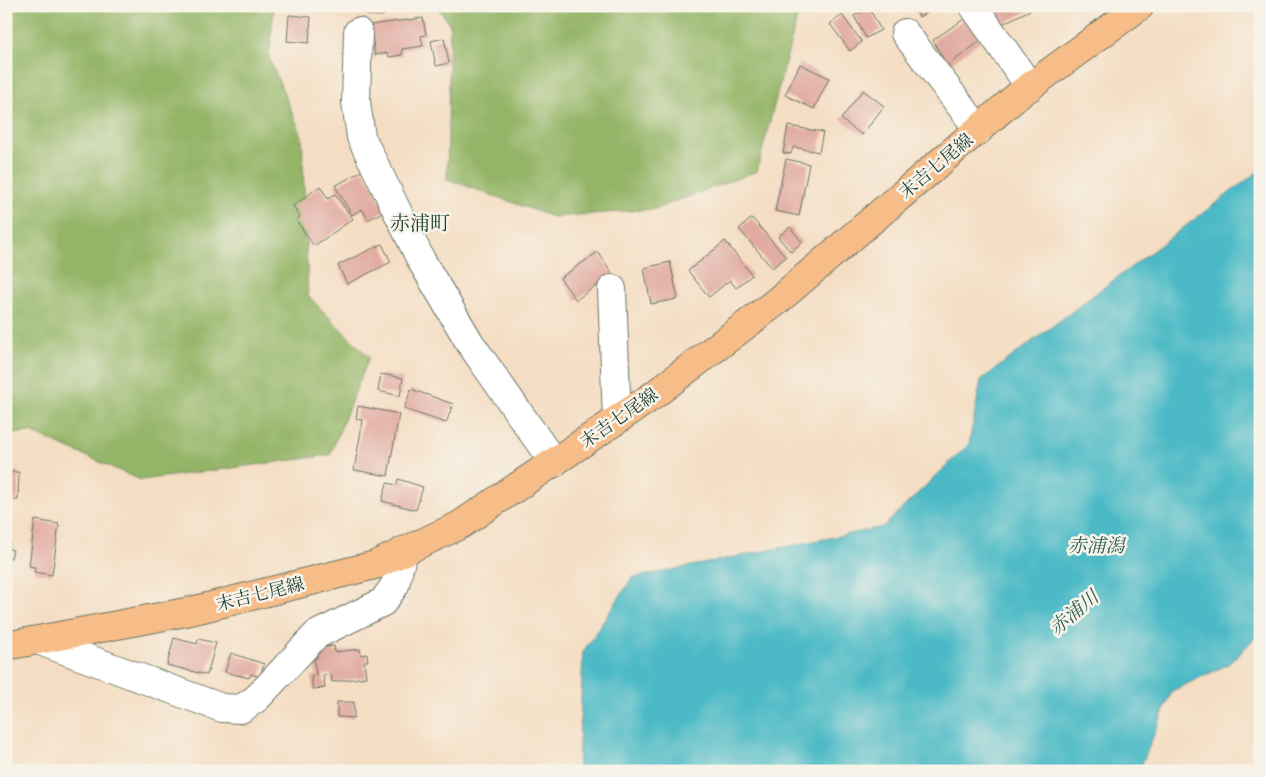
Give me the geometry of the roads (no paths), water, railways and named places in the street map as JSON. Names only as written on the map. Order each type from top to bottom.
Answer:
[{"type":"main road","name":"末吉七尾線","points":[[6,646],[191,611],[375,564],[460,525],[617,420],[776,302],[1030,87],[1124,11]]},
{"type":"street","points":[[974,7],[1030,87]]},
{"type":"street","points":[[358,32],[356,102],[362,137],[421,260],[470,343],[554,463]]},
{"type":"street","points":[[905,33],[979,130]]},
{"type":"street","points":[[612,289],[617,420]]},
{"type":"street","points":[[40,641],[222,708],[241,709],[257,698],[316,635],[383,602],[395,585],[403,551]]},
{"type":"water","name":"赤浦潟","points":[[1260,170],[1260,633],[1229,664],[1172,691],[1139,771],[578,771],[583,652],[632,578],[883,527],[969,444],[981,380]]},
{"type":"district","name":"赤浦町","points":[[420,223]]},
{"type":"water label","name":"赤浦川","points":[[1074,613]]}]
